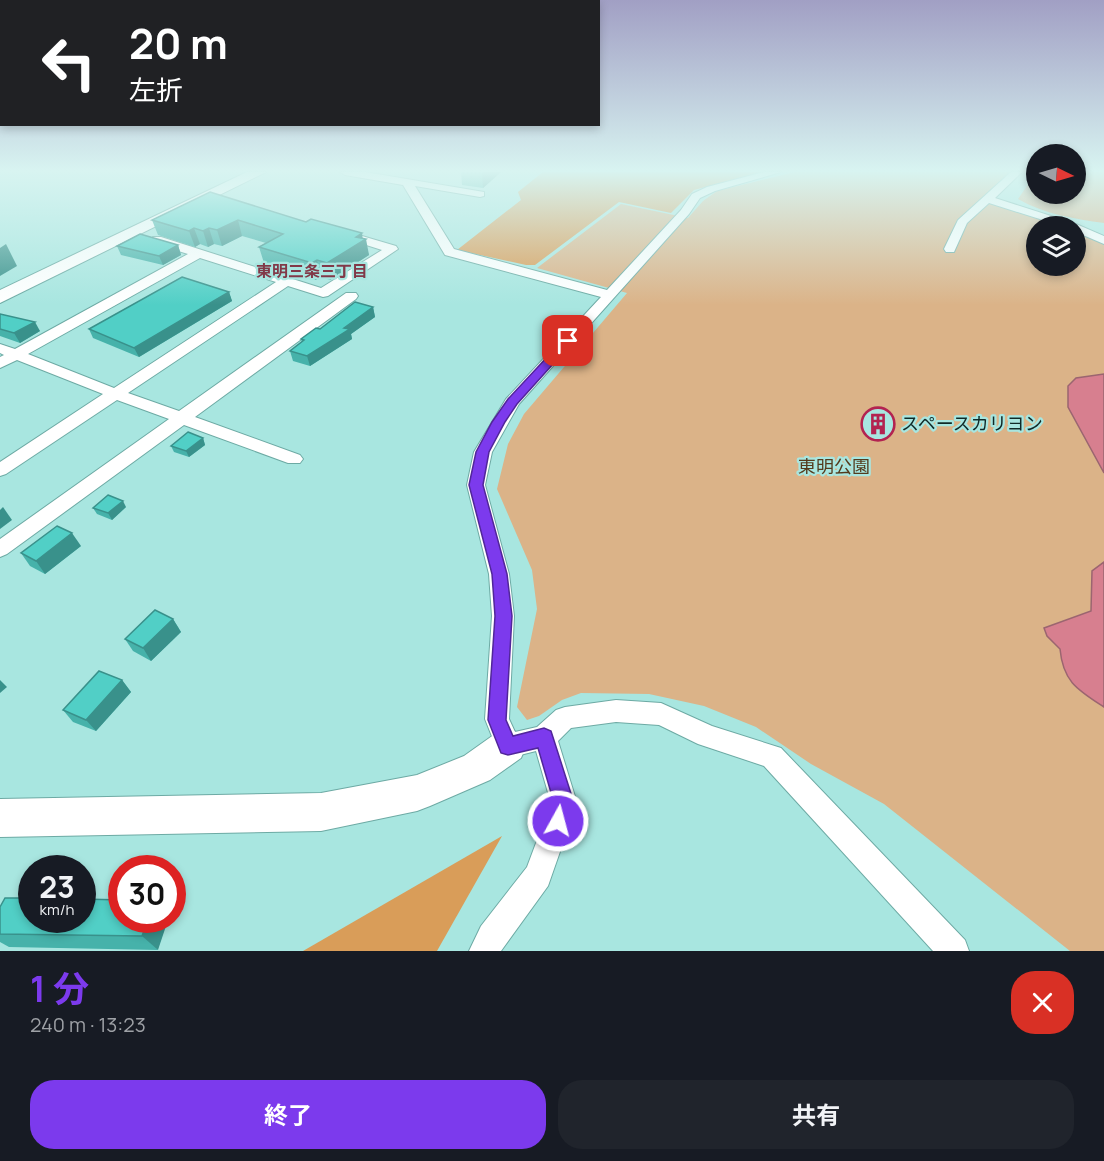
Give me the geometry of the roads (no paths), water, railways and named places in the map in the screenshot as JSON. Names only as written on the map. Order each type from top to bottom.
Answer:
[{"type":"street","points":[[0,297],[167,216]]},
{"type":"street","points":[[427,216],[449,252],[610,295]]},
{"type":"street","points":[[508,746],[497,720],[503,616],[499,574],[476,485],[483,452],[512,402],[681,216]]},
{"type":"street","points":[[950,249],[962,222],[968,216]]},
{"type":"street","points":[[132,233],[288,280],[323,293],[392,249],[335,232]]},
{"type":"street","points":[[1086,232],[1104,240]]},
{"type":"street","points":[[0,363],[199,253]]},
{"type":"street","points":[[0,470],[288,280]]},
{"type":"street","points":[[0,549],[351,296]]},
{"type":"street","points":[[0,348],[116,394],[294,459]]},
{"type":"street","points":[[0,818],[321,813],[417,793],[477,768],[508,746],[544,737],[565,718],[616,711],[661,714],[707,736],[772,757],[954,951]]},
{"type":"street","points":[[484,951],[538,876],[564,803],[544,737]]},
{"type":"place","name":"スペースカリヨン","points":[[878,424]]},
{"type":"district","name":"東明三条三丁目","points":[[312,271]]},
{"type":"park label","name":"東明公園","points":[[834,467]]}]
